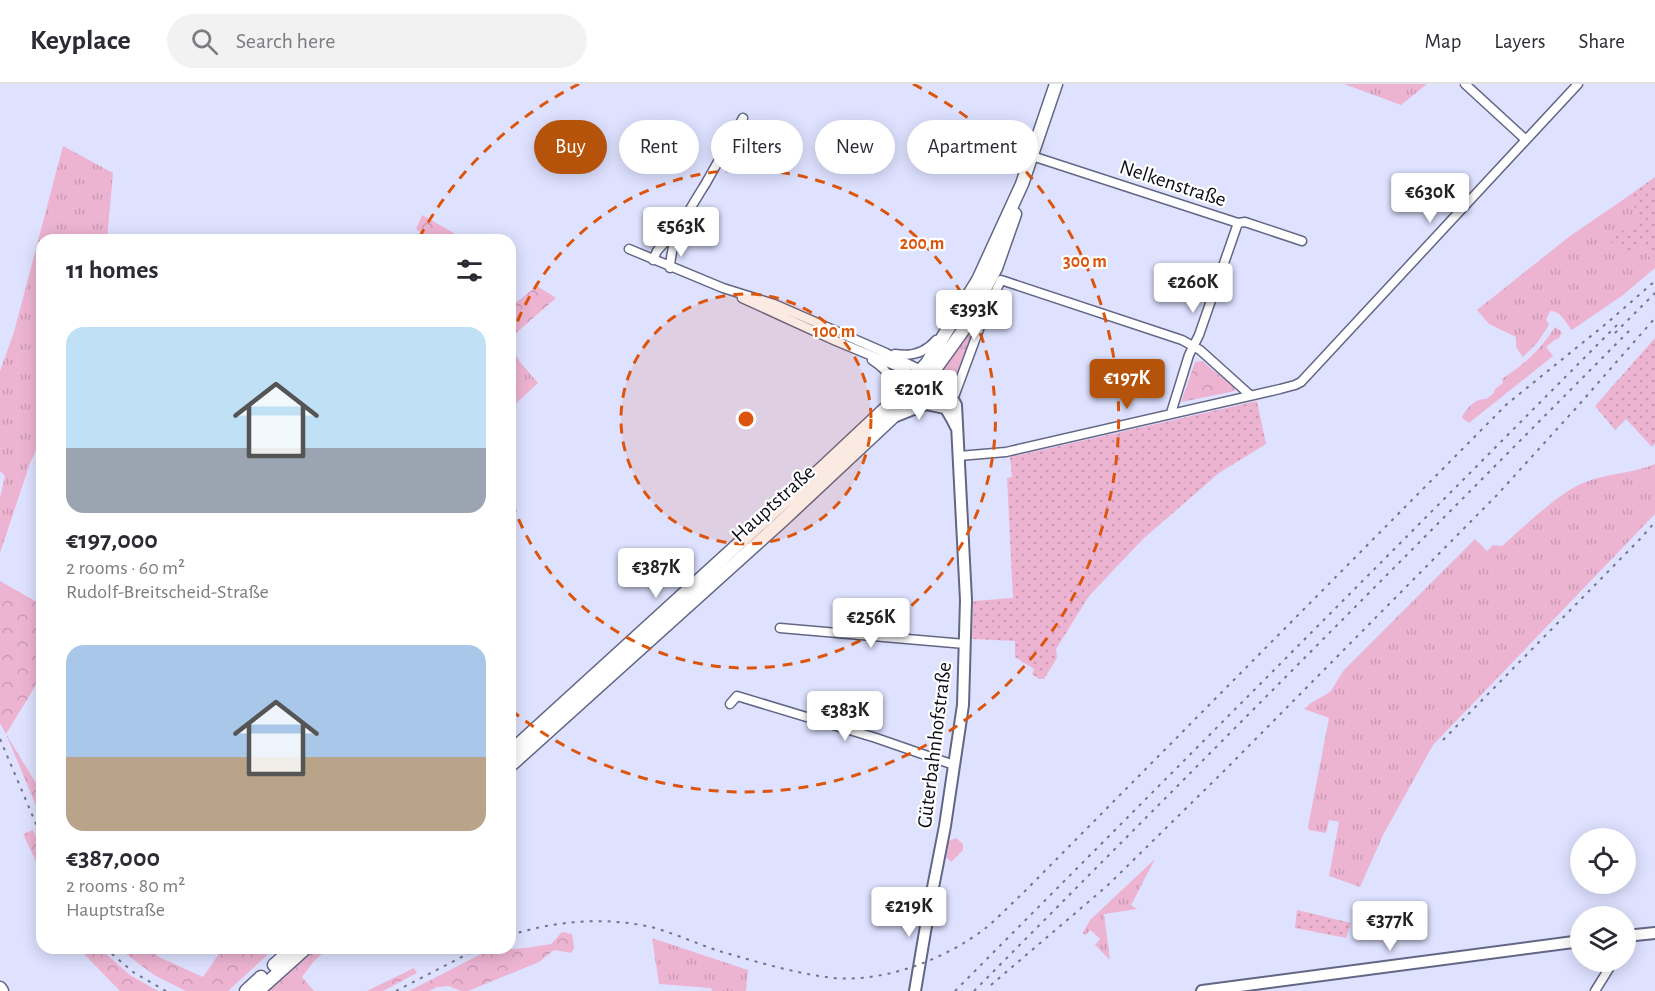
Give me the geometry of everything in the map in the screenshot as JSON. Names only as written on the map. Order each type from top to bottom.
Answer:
[{"type":"main road","points":[[1038,138],[1056,84]]},
{"type":"main road","points":[[923,376],[978,280],[1026,174]]},
{"type":"main road","points":[[923,376],[964,329],[996,268],[1013,221],[1022,184]]},
{"type":"main road","name":"Hauptstraße","points":[[516,761],[782,521],[923,376]]},
{"type":"main road","name":"Hauptstraße","points":[[516,747],[774,512],[890,411]]},
{"type":"main road","points":[[246,991],[286,954]]},
{"type":"main road","points":[[258,991],[299,954]]},
{"type":"street","points":[[959,456],[1006,452],[1295,385],[1578,84]]},
{"type":"street","points":[[1469,85],[1526,140]]},
{"type":"street","points":[[670,267],[674,243],[683,222],[743,118]]},
{"type":"street","name":"Nelkenstraße","points":[[1038,158],[1238,223],[1245,222],[1302,241]]},
{"type":"street","points":[[653,261],[657,251],[683,222]]},
{"type":"street","points":[[1171,413],[1193,345],[1199,335],[1238,223]]},
{"type":"street","points":[[628,249],[723,288],[774,304],[886,353],[923,376]]},
{"type":"street","points":[[723,288],[856,350],[940,382],[952,397],[981,321],[1001,280],[1193,345],[1250,395]]},
{"type":"street","points":[[886,353],[908,356],[922,352],[931,346],[959,311]]},
{"type":"street","points":[[856,350],[879,364],[890,376],[893,388],[890,411],[926,404],[945,408]]},
{"type":"street","name":"Güterbahnhofstraße","points":[[923,376],[957,430]]},
{"type":"street","name":"Güterbahnhofstraße","points":[[915,991],[945,826],[963,705],[966,600],[956,405],[952,397]]},
{"type":"street","points":[[780,628],[965,644]]},
{"type":"street","points":[[730,704],[737,696],[876,738],[954,765]]},
{"type":"street","points":[[1636,935],[1655,933]]},
{"type":"street","points":[[1202,991],[1233,989],[1570,943]]},
{"type":"street","points":[[1595,991],[1607,972]]},
{"type":"green space","points":[[1344,84],[1427,84],[1401,105]]},
{"type":"green space","points":[[63,146],[113,173],[108,234],[40,234]]},
{"type":"green space","points":[[1655,177],[1655,262],[1640,246],[1630,259],[1607,239],[1643,220],[1627,197]]},
{"type":"green space","points":[[1627,197],[1644,220],[1608,239],[1640,246],[1655,262],[1655,268],[1623,295],[1572,330],[1560,315],[1550,311],[1546,320],[1549,325],[1537,343],[1523,357],[1516,347],[1516,337],[1489,324],[1477,310],[1570,236]]},
{"type":"green space","points":[[422,215],[455,234],[420,234],[416,229]]},
{"type":"green space","points":[[36,248],[36,450],[0,553],[0,498],[5,476],[0,471],[0,371],[14,332]]},
{"type":"green space","points":[[998,278],[978,321],[951,390],[943,378],[944,364]]},
{"type":"green space","points":[[537,286],[556,298],[516,333],[516,302]]},
{"type":"green space","points":[[1555,327],[1562,332],[1559,338],[1546,347],[1553,356],[1469,423],[1462,418],[1471,405],[1494,393],[1495,389],[1503,383],[1502,379],[1532,356]]},
{"type":"green space","points":[[1655,338],[1655,444],[1652,447],[1626,419],[1615,430],[1595,406]]},
{"type":"green space","points":[[516,355],[520,362],[538,383],[516,403]]},
{"type":"green space","points":[[1202,361],[1234,387],[1235,391],[1181,402],[1195,362]]},
{"type":"green space","points":[[1257,401],[1266,444],[1219,473],[1143,539],[1089,596],[1056,649],[1057,658],[1044,679],[1039,679],[1032,674],[1034,669],[1015,657],[1015,641],[972,639],[973,601],[1013,598],[1007,478],[1012,477],[1010,457]]},
{"type":"green space","points":[[1655,464],[1655,514],[1433,745],[1383,835],[1360,887],[1329,876],[1339,822],[1329,820],[1326,833],[1309,830],[1308,827],[1329,718],[1304,709],[1330,692],[1344,670],[1475,539],[1487,551],[1493,545],[1502,546],[1573,488],[1601,477]]},
{"type":"green space","points":[[0,581],[36,602],[36,685],[6,734],[0,723]]},
{"type":"green space","points":[[6,734],[36,783],[36,806]]},
{"type":"green space","points":[[33,830],[36,837],[36,861],[23,834]]},
{"type":"green space","points":[[956,838],[963,844],[963,850],[951,862],[946,857],[949,841]]},
{"type":"green space","points":[[1155,859],[1131,905],[1137,909],[1104,914],[1110,960],[1095,945],[1100,939],[1091,930],[1085,935],[1083,933],[1090,920]]},
{"type":"green space","points":[[1297,910],[1351,923],[1346,938],[1295,928]]},
{"type":"green space","points":[[562,932],[572,934],[574,948],[571,953],[554,950],[539,962],[468,991],[448,986],[437,987],[429,991],[409,991],[481,954],[516,954],[516,949],[551,944]]},
{"type":"green space","points":[[652,938],[748,970],[746,991],[712,991],[711,988],[659,984]]},
{"type":"green space","points":[[84,954],[106,954],[130,975],[158,991],[120,991]]},
{"type":"green space","points":[[126,954],[156,954],[203,977],[219,954],[268,954],[228,991],[186,991],[154,975]]},
{"type":"green space","points":[[307,954],[322,954],[302,977],[314,991],[266,991]]},
{"type":"green space","points":[[414,968],[417,973],[383,991],[367,991]]},
{"type":"railway","points":[[516,934],[575,922],[608,921],[641,925],[772,966],[813,975],[847,979],[890,973],[952,950],[987,927],[1024,892],[1507,404],[1655,281]]},
{"type":"railway","points":[[1615,333],[1655,293]]},
{"type":"railway","points":[[991,985],[1107,886],[1226,769],[1497,495],[1655,318]]},
{"type":"railway","points":[[955,991],[1619,323]]},
{"type":"railway","points":[[974,991],[1629,331]]},
{"type":"railway","points":[[1443,740],[1655,522]]},
{"type":"railway","points":[[0,739],[36,824]]},
{"type":"railway","points":[[112,954],[133,972],[166,991]]},
{"type":"railway","points":[[396,991],[467,954]]}]
